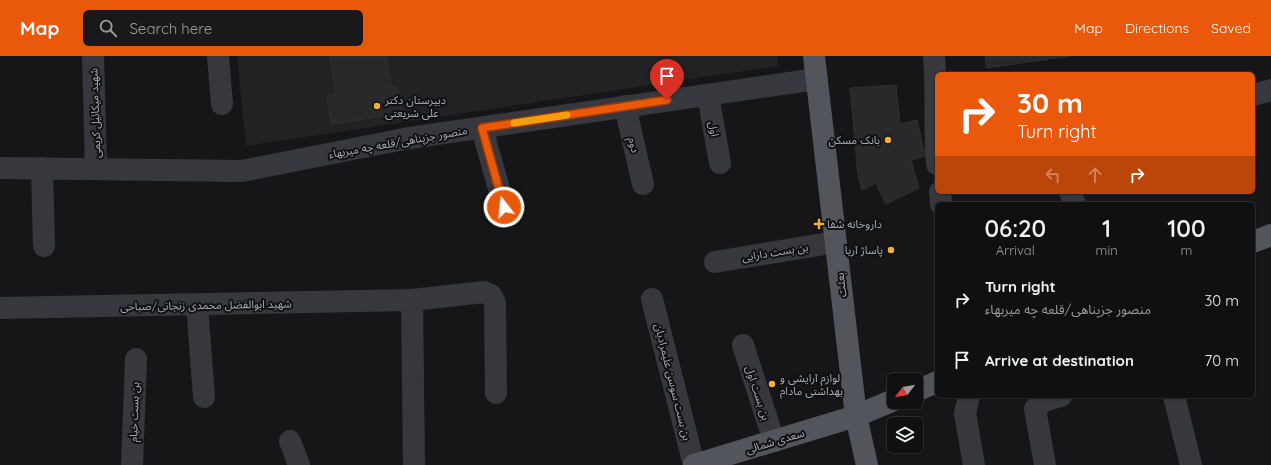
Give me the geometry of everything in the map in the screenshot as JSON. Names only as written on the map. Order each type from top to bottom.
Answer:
[{"type":"main road","name":"بعثت","points":[[814,56],[856,416],[867,465]]},
{"type":"main road","points":[[1255,241],[1271,235]]},
{"type":"main road","points":[[923,388],[935,383]]},
{"type":"main road","name":"سعدی شمالی","points":[[694,465],[856,416],[887,403]]},
{"type":"street","name":"شهید میکائیل کریمی","points":[[93,56],[96,169]]},
{"type":"street","points":[[218,56],[222,104]]},
{"type":"street","points":[[934,56],[935,72]]},
{"type":"street","name":"منصور جزپناهی/قلعه چه میربهاء","points":[[0,168],[242,171],[409,138],[817,79]]},
{"type":"street","points":[[1255,94],[1271,90]]},
{"type":"street","name":"اول","points":[[708,94],[720,162]]},
{"type":"street","name":"دوم","points":[[625,106],[643,184]]},
{"type":"street","points":[[482,128],[504,207]]},
{"type":"street","points":[[42,168],[44,246]]},
{"type":"street","name":"بن بست دارایی","points":[[715,262],[836,242]]},
{"type":"street","name":"شهید ابوالفضل محمدی زنجانی/صباحی","points":[[0,308],[412,300],[484,292],[491,295],[495,302],[496,393]]},
{"type":"street","name":"بن بست سوسن علیمرادیان","points":[[652,299],[694,465]]},
{"type":"street","points":[[412,300],[414,465]]},
{"type":"street","points":[[196,305],[204,397]]},
{"type":"street","name":"بن بست اول","points":[[743,346],[774,441]]},
{"type":"street","name":"بن بست خیام","points":[[132,465],[136,359]]},
{"type":"street","points":[[969,398],[965,413],[974,465]]},
{"type":"street","points":[[1044,465],[1035,409],[1044,401],[1054,398]]},
{"type":"street","points":[[1174,398],[1191,465]]},
{"type":"street","points":[[290,441],[299,465]]},
{"type":"shaded area","name":"دبیرستان دکتر علی شریعتی","points":[[237,56],[777,56],[778,66],[246,146]]},
{"type":"building","points":[[330,56],[386,56],[391,87],[397,86],[402,113],[331,124],[327,96],[336,94]]},
{"type":"building","points":[[985,56],[1070,56],[987,68]]},
{"type":"building","name":"بانک مسکن","points":[[896,85],[900,124],[917,120],[925,156],[911,160],[919,188],[886,204],[876,183],[862,190],[858,175],[850,88]]},
{"type":"slow traffic","points":[[514,123],[567,115]]},
{"type":"place","name":"دبیرستان دکتر علی شریعتی","points":[[377,106]]},
{"type":"place","name":"بانک مسکن","points":[[888,140]]},
{"type":"place","name":"داروخانه شفا","points":[[819,224]]},
{"type":"place","name":"پاساژ آریا","points":[[891,250]]},
{"type":"place","name":"لوازم آرایشی و بهداشتی مادام","points":[[772,384]]},
{"type":"route","points":[[504,207],[482,128],[667,100]]}]
